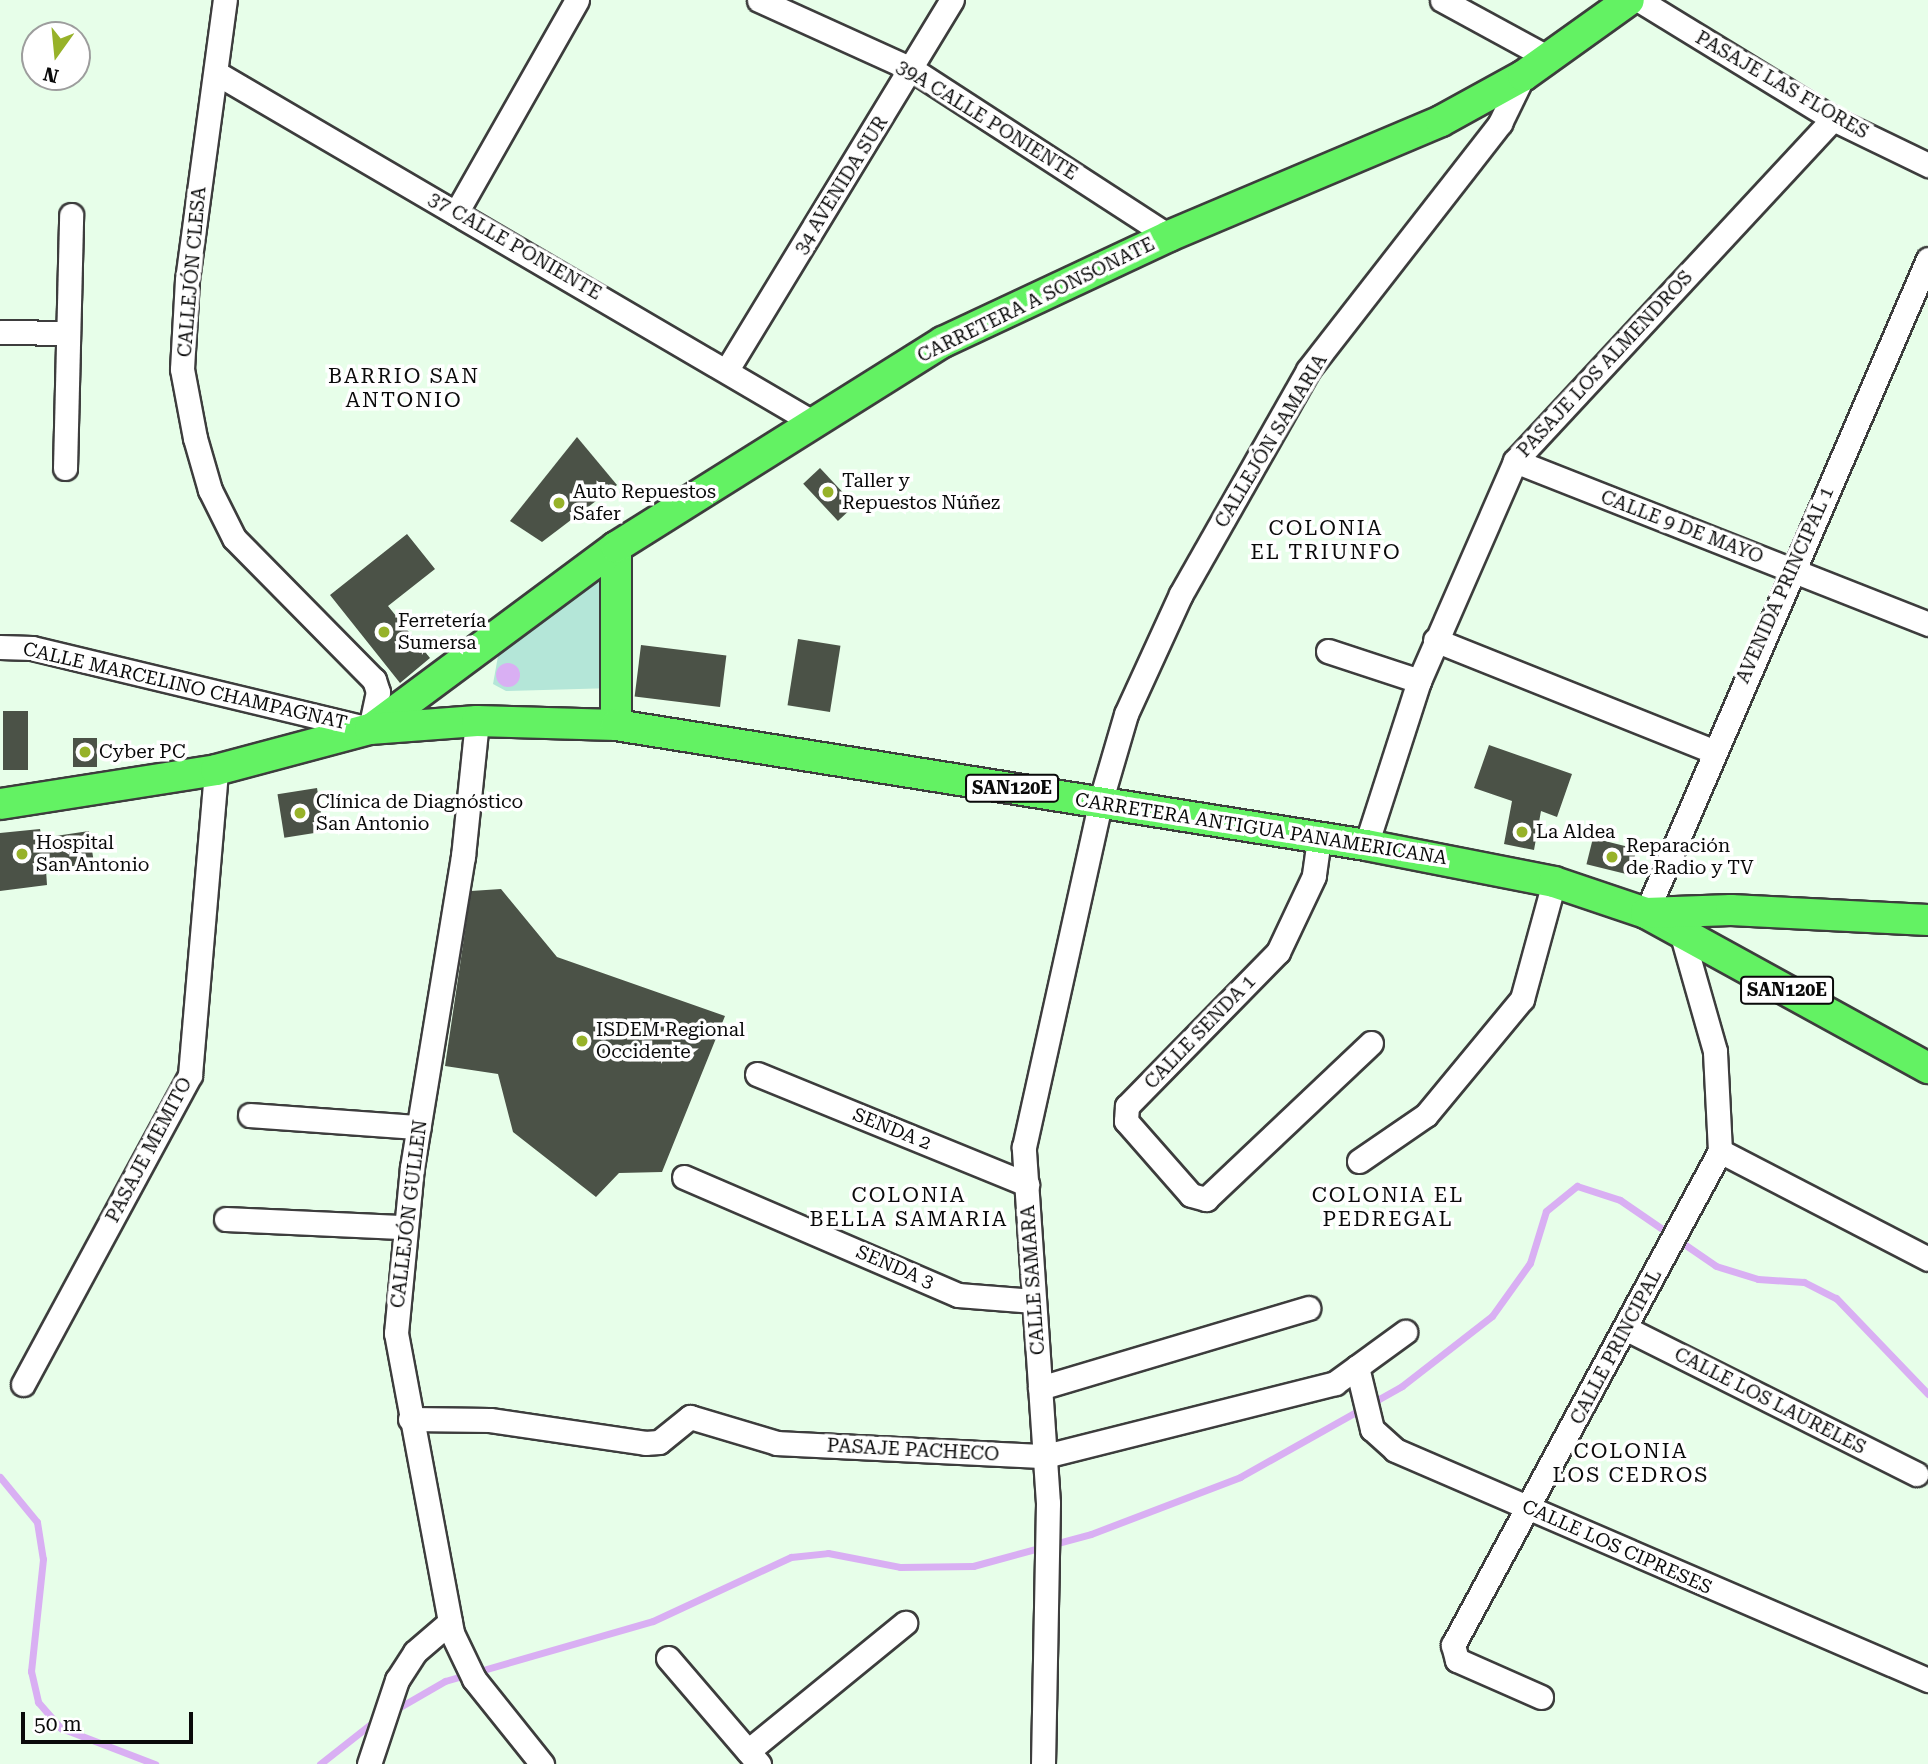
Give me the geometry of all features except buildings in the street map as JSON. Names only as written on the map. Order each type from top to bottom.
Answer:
[{"type":"main road","name":"CARRETERA A SONSONATE","points":[[370,729],[616,547],[809,420],[943,342],[1169,236],[1441,121],[1523,76],[1629,0]]},
{"type":"main road","points":[[616,547],[617,725]]},
{"type":"main road","name":"CARRETERA ANTIGUA PANAMERICANA","points":[[370,729],[477,721],[617,725],[1366,845],[1554,882],[1646,913],[1928,1068]]},
{"type":"main road","points":[[0,804],[216,770],[370,729]]},
{"type":"main road","name":"CARRETERA ANTIGUA PANAMERICANA","points":[[1646,913],[1731,910],[1928,920]]},
{"type":"street","name":"CALLEJÓN CLESA","points":[[225,0],[218,74],[187,280],[182,369],[195,438],[210,490],[234,538],[374,680],[378,692],[370,729]]},
{"type":"street","points":[[456,213],[577,0]]},
{"type":"street","name":"39A CALLE PONIENTE","points":[[759,0],[913,70],[1169,236]]},
{"type":"street","name":"34 AVENIDA SUR","points":[[728,368],[913,70],[952,0]]},
{"type":"street","points":[[1442,0],[1547,57]]},
{"type":"street","name":"PASAJE LAS FLORES","points":[[1639,0],[1833,118],[1928,165]]},
{"type":"street","name":"37 CALLE PONIENTE","points":[[218,74],[728,368],[809,420]]},
{"type":"street","name":"CALLEJÓN SAMARIA","points":[[1100,803],[1126,714],[1181,594],[1302,382],[1500,123],[1523,76]]},
{"type":"street","name":"PASAJE LOS ALMENDROS","points":[[1366,845],[1419,681],[1515,461],[1833,118]]},
{"type":"street","points":[[65,468],[71,215]]},
{"type":"street","name":"AVENIDA PRINCIPAL 1","points":[[1646,913],[1713,751],[1928,259]]},
{"type":"street","points":[[0,332],[68,333]]},
{"type":"street","name":"CALLE 9 DE MAYO","points":[[1515,461],[1928,624]]},
{"type":"street","points":[[1435,640],[1713,751]]},
{"type":"street","name":"CALLE MARCELINO CHAMPAGNAT","points":[[0,647],[32,648],[370,729]]},
{"type":"street","points":[[1328,651],[1419,681]]},
{"type":"street","name":"CALLEJÓN GULLEN","points":[[477,721],[463,856],[404,1227],[397,1333],[410,1419],[450,1622],[474,1679],[542,1764]]},
{"type":"street","name":"PASAJE MEMITO","points":[[23,1384],[190,1075],[216,770]]},
{"type":"street","name":"CALLE SAMARA","points":[[1040,1763],[1045,1456],[1024,1147],[1100,803]]},
{"type":"street","name":"CALLE SENDA 1","points":[[1319,839],[1314,876],[1278,952],[1127,1106],[1126,1121],[1191,1195],[1206,1199],[1371,1043]]},
{"type":"street","points":[[1359,1161],[1426,1115],[1522,999],[1554,882]]},
{"type":"street","points":[[1681,932],[1715,1051],[1720,1151],[1928,1259]]},
{"type":"street","name":"SENDA 2","points":[[757,1074],[1027,1184]]},
{"type":"street","points":[[250,1115],[419,1127]]},
{"type":"street","name":"CALLE PRINCIPAL","points":[[1541,1697],[1457,1660],[1453,1645],[1532,1509],[1720,1151]]},
{"type":"street","name":"SENDA 3","points":[[684,1177],[958,1294],[1034,1301]]},
{"type":"street","points":[[226,1219],[404,1227]]},
{"type":"street","points":[[1040,1388],[1308,1308]]},
{"type":"street","name":"CALLE LOS LAURELES","points":[[1625,1328],[1916,1474]]},
{"type":"street","name":"PASAJE PACHECO","points":[[410,1419],[490,1420],[645,1443],[659,1442],[690,1418],[777,1443],[1045,1456],[1335,1382],[1405,1332]]},
{"type":"street","name":"CALLE LOS CIPRESES","points":[[1357,1367],[1372,1429],[1395,1450],[1928,1680]]},
{"type":"street","points":[[369,1764],[397,1680],[415,1652],[450,1622]]},
{"type":"street","points":[[668,1658],[753,1757],[905,1623]]},
{"type":"shaded area","points":[[599,581],[605,585],[614,688],[506,691],[493,684],[498,656]]},
{"type":"shaded area","points":[[508,663],[517,666],[520,675],[517,684],[508,687],[499,684],[496,675],[499,666]]},
{"type":"waterway","points":[[393,1711],[445,1681],[653,1621],[791,1557],[828,1553],[900,1567],[973,1566],[1091,1534],[1240,1477],[1402,1386],[1492,1316],[1530,1263],[1546,1211],[1577,1186],[1620,1200],[1716,1266],[1758,1279],[1804,1282],[1836,1298],[1928,1394]]},
{"type":"waterway","points":[[0,1477],[37,1522],[43,1559],[31,1671],[38,1702],[61,1728],[155,1764]]},
{"type":"waterway","points":[[320,1764],[376,1720]]},
{"type":"place","name":"Taller y Repuestos Núñez","points":[[828,492]]},
{"type":"place","name":"Auto Repuestos Safer","points":[[559,503]]},
{"type":"place","name":"Ferretería Sumersa","points":[[384,632]]},
{"type":"place","name":"Cyber PC","points":[[85,752]]},
{"type":"place","name":"Clínica de Diagnóstico San Antonio","points":[[300,813]]},
{"type":"place","name":"La Aldea","points":[[1522,832]]},
{"type":"place","name":"Hospital San Antonio","points":[[22,854]]},
{"type":"place","name":"Reparación de Radio y TV","points":[[1612,857]]},
{"type":"place","name":"ISDEM Regional Occidente","points":[[582,1041]]},
{"type":"district","name":"BARRIO SAN ANTONIO","points":[[404,388]]},
{"type":"district","name":"COLONIA EL TRIUNFO","points":[[1326,540]]},
{"type":"district","name":"COLONIA BELLA SAMARIA","points":[[909,1207]]},
{"type":"district","name":"COLONIA EL PEDREGAL","points":[[1388,1207]]},
{"type":"district","name":"COLONIA LOS CEDROS","points":[[1631,1463]]}]
